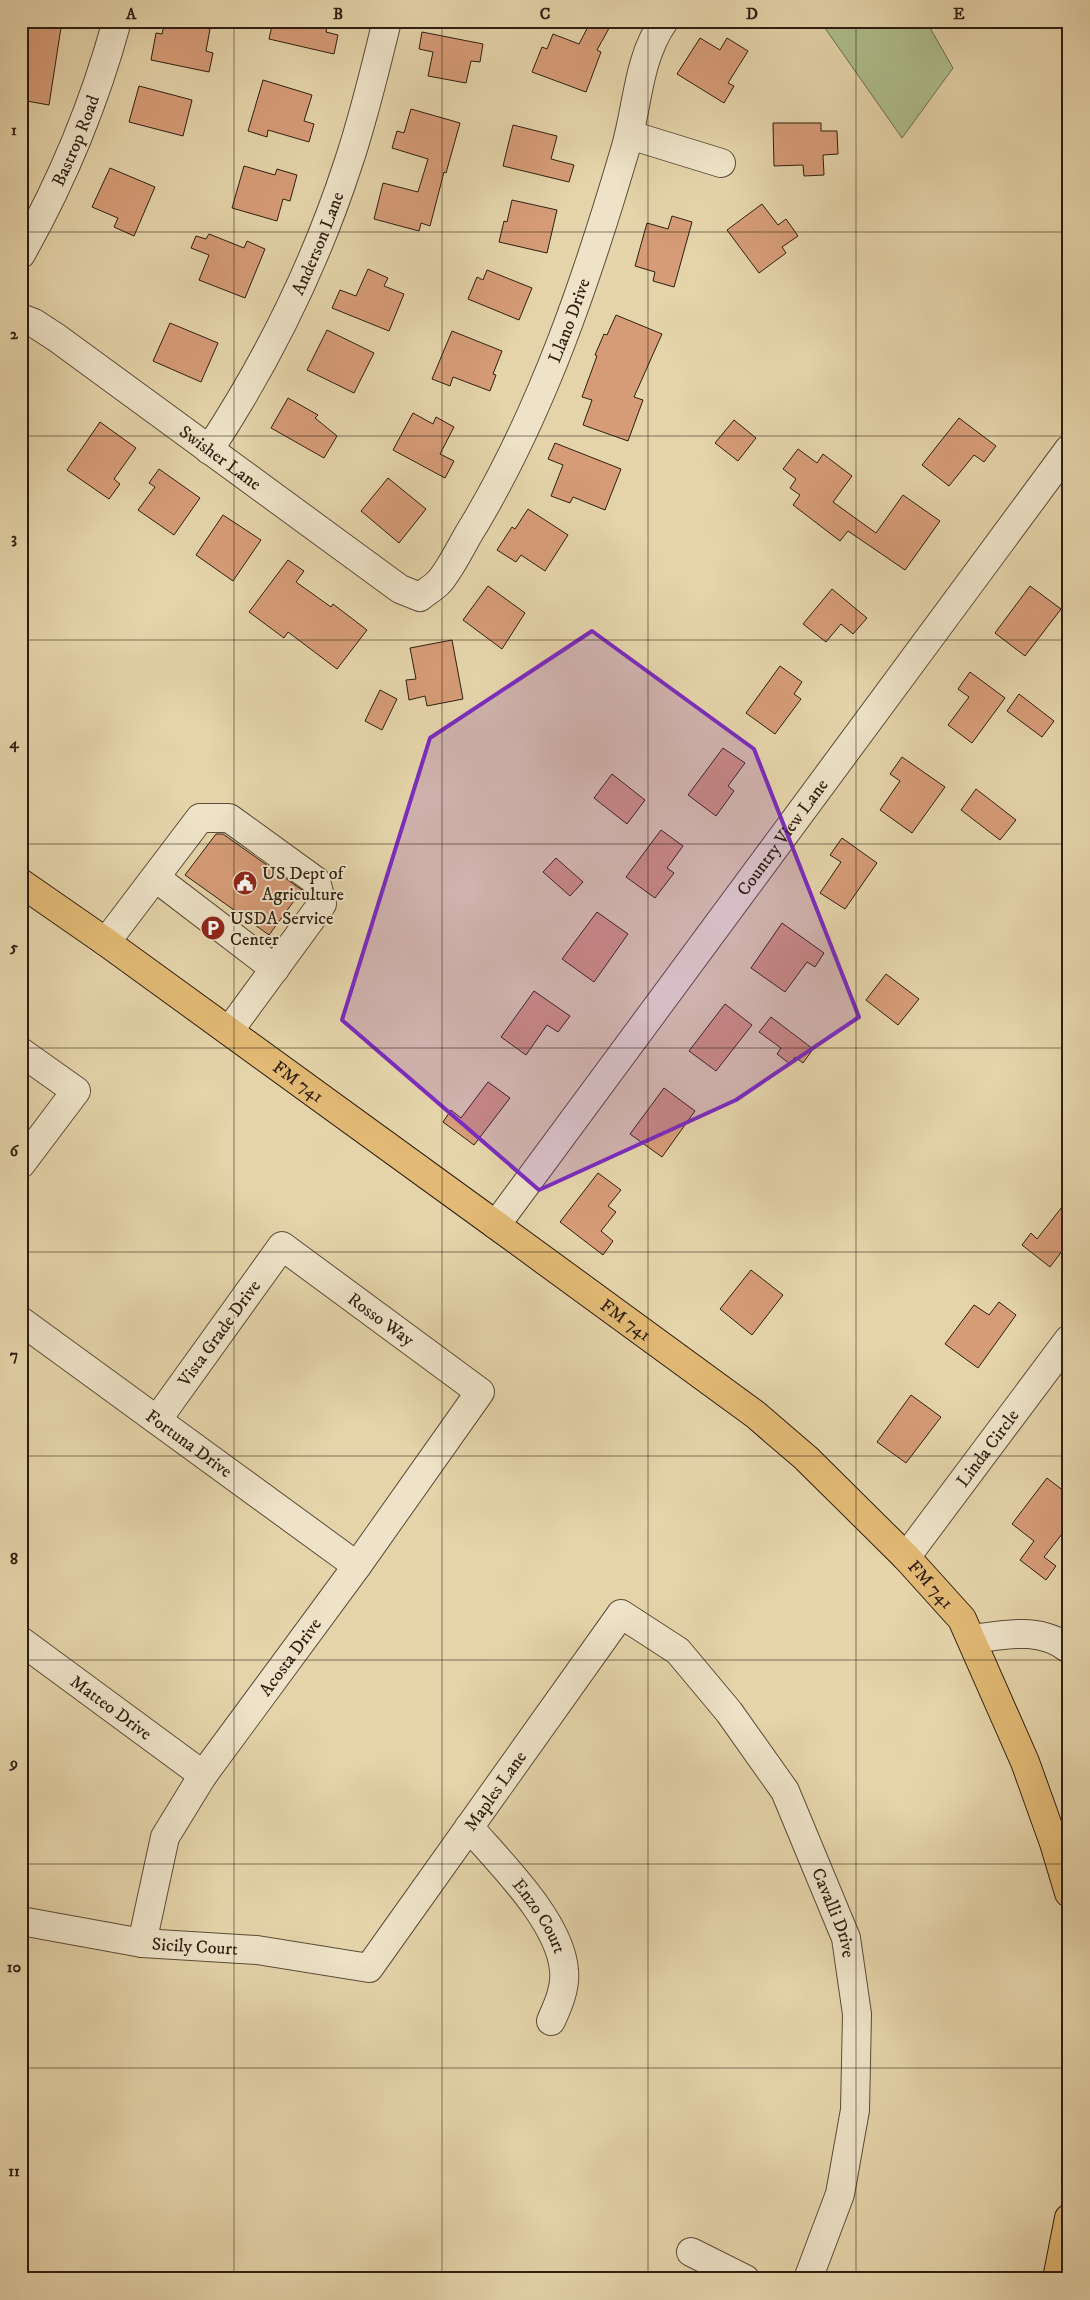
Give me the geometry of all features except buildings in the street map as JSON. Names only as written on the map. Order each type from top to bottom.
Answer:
[{"type":"main road","name":"FM 741","points":[[21,883],[229,1031],[756,1415],[806,1458],[906,1557],[962,1620],[1026,1762],[1069,1893]]},
{"type":"main road","points":[[1058,2279],[1069,2218]]},
{"type":"street","name":"Bastrop Road","points":[[21,254],[49,203],[79,137],[100,80],[117,21]]},
{"type":"street","name":"Anderson Lane","points":[[209,450],[257,371],[283,321],[328,218],[362,120],[387,21]]},
{"type":"street","name":"Llano Drive","points":[[420,597],[439,582],[511,456],[580,290],[630,135],[639,81],[648,51],[664,21]]},
{"type":"street","points":[[630,135],[722,164]]},
{"type":"street","name":"Swisher Lane","points":[[21,318],[34,323],[57,338],[400,589],[420,597]]},
{"type":"street","name":"Country View Lane","points":[[496,1225],[1069,449]]},
{"type":"street","points":[[106,942],[200,818],[229,818],[316,881],[322,904],[229,1031]]},
{"type":"street","points":[[156,878],[275,969]]},
{"type":"street","points":[[21,1052],[76,1091],[21,1164]]},
{"type":"street","name":"Rosso Way","points":[[282,1246],[480,1392]]},
{"type":"street","name":"Vista Grade Drive","points":[[157,1420],[282,1246]]},
{"type":"street","name":"Fortuna Drive","points":[[21,1321],[357,1566]]},
{"type":"street","name":"Linda Circle","points":[[906,1557],[1069,1339]]},
{"type":"street","name":"Acosta Drive","points":[[142,1943],[165,1837],[202,1775],[357,1566],[480,1392]]},
{"type":"street","name":"Maples Lane","points":[[368,1968],[621,1614]]},
{"type":"street","name":"Cavalli Drive","points":[[621,1614],[678,1651],[729,1712],[785,1791],[846,1938],[857,2014],[855,2110],[840,2194],[808,2279]]},
{"type":"street","points":[[972,1639],[1027,1632],[1060,1642],[1069,1649]]},
{"type":"street","name":"Matteo Drive","points":[[21,1641],[202,1775]]},
{"type":"street","name":"Enzo Court","points":[[469,1827],[539,1910],[558,1942],[564,1970],[562,1995],[551,2021]]},
{"type":"street","name":"Sicily Court","points":[[21,1921],[142,1943],[257,1950],[368,1968]]},
{"type":"street","points":[[691,2252],[744,2279]]},
{"type":"highlighted area","points":[[592,631],[754,749],[859,1017],[736,1100],[539,1190],[342,1020],[430,738]]},
{"type":"green space","points":[[820,21],[926,21],[953,68],[902,138]]},
{"type":"place","name":"US Dept of Agriculture","points":[[245,883]]},
{"type":"place","name":"USDA Service Center","points":[[213,928]]}]
